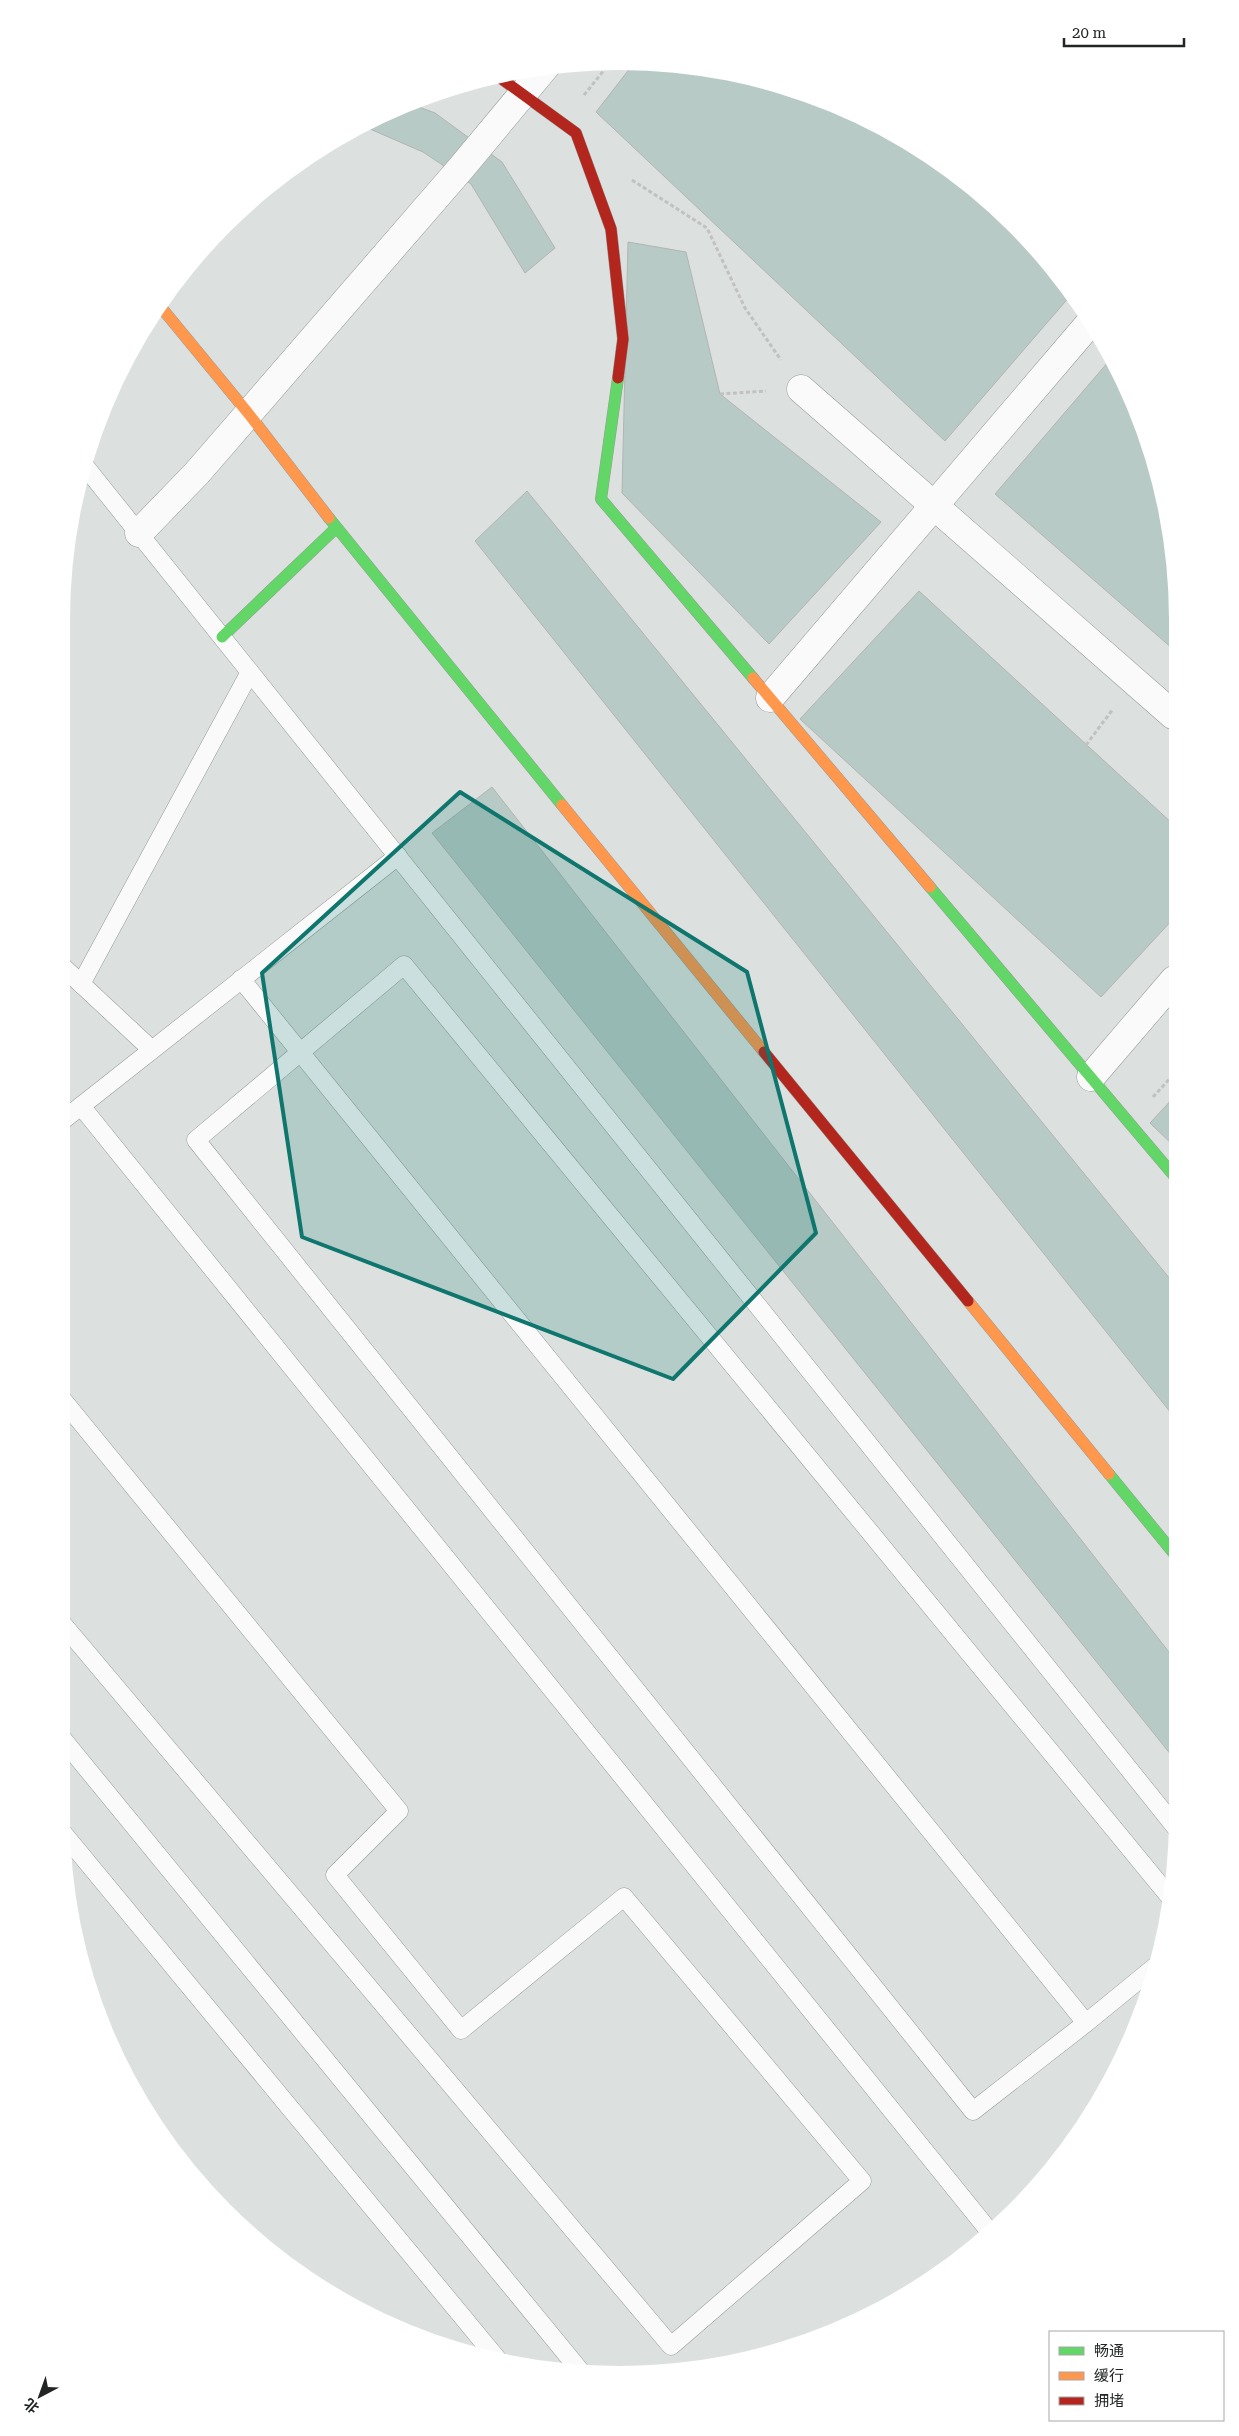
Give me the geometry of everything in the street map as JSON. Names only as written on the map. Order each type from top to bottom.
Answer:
[{"type":"street","points":[[139,533],[197,473],[537,77]]},
{"type":"street","points":[[506,82],[576,133],[611,229],[623,339],[601,499],[1169,1170]]},
{"type":"street","points":[[165,312],[248,413],[336,528],[1169,1547]]},
{"type":"street","points":[[770,698],[1085,329]]},
{"type":"street","points":[[802,390],[1169,711]]},
{"type":"street","points":[[222,637],[336,528]]},
{"type":"street","points":[[1091,1078],[1169,986]]},
{"type":"lane","points":[[89,477],[139,533],[1169,1820]]},
{"type":"lane","points":[[82,984],[250,672]]},
{"type":"lane","points":[[70,1114],[398,856]]},
{"type":"lane","points":[[1145,1974],[972,2111],[196,1140],[404,965],[1164,1890]]},
{"type":"lane","points":[[70,973],[152,1050]]},
{"type":"lane","points":[[241,979],[1086,2023]]},
{"type":"lane","points":[[80,1106],[986,2227]]},
{"type":"lane","points":[[70,1409],[400,1811],[335,1875],[461,2030],[624,1896],[862,2181],[671,2346],[70,1633]]},
{"type":"lane","points":[[70,1748],[574,2364]]},
{"type":"lane","points":[[71,1842],[490,2350]]},
{"type":"path","points":[[584,154],[617,170],[706,228],[745,308],[802,390]]},
{"type":"path","points":[[720,394],[802,390]]},
{"type":"path","points":[[1086,744],[1134,680]]},
{"type":"highlighted area","points":[[460,792],[747,972],[816,1233],[673,1379],[302,1237],[262,973]]},
{"type":"building","points":[[628,70],[655,71],[727,81],[796,99],[830,112],[863,127],[925,163],[982,206],[1033,257],[1066,301],[945,441],[596,112]]},
{"type":"building","points":[[421,108],[435,113],[502,162],[555,248],[525,273],[471,184],[423,152],[371,130]]},
{"type":"building","points":[[628,242],[686,252],[720,394],[881,522],[769,644],[622,493]]},
{"type":"building","points":[[1106,365],[1127,409],[1140,443],[1158,512],[1168,584],[1169,646],[995,494]]},
{"type":"building","points":[[527,491],[1169,1278],[1169,1410],[475,541]]},
{"type":"building","points":[[919,591],[1169,820],[1169,923],[1101,997],[800,719]]},
{"type":"building","points":[[492,787],[1169,1652],[1169,1752],[432,833]]},
{"type":"building","points":[[1169,1102],[1169,1141],[1150,1123]]},
{"type":"traffic: fast","points":[[618,378],[601,499],[753,678]]},
{"type":"traffic: fast","points":[[329,518],[562,805]]},
{"type":"traffic: fast","points":[[222,637],[336,528]]},
{"type":"traffic: fast","points":[[930,887],[1169,1170]]},
{"type":"traffic: fast","points":[[1109,1474],[1169,1547]]},
{"type":"traffic: slow","points":[[165,312],[248,413],[329,518]]},
{"type":"traffic: slow","points":[[753,678],[930,887]]},
{"type":"traffic: slow","points":[[562,805],[764,1052]]},
{"type":"traffic: slow","points":[[968,1301],[1109,1474]]},
{"type":"traffic: jam","points":[[506,82],[576,133],[611,229],[623,339],[618,378]]},
{"type":"traffic: jam","points":[[764,1052],[968,1301]]}]
